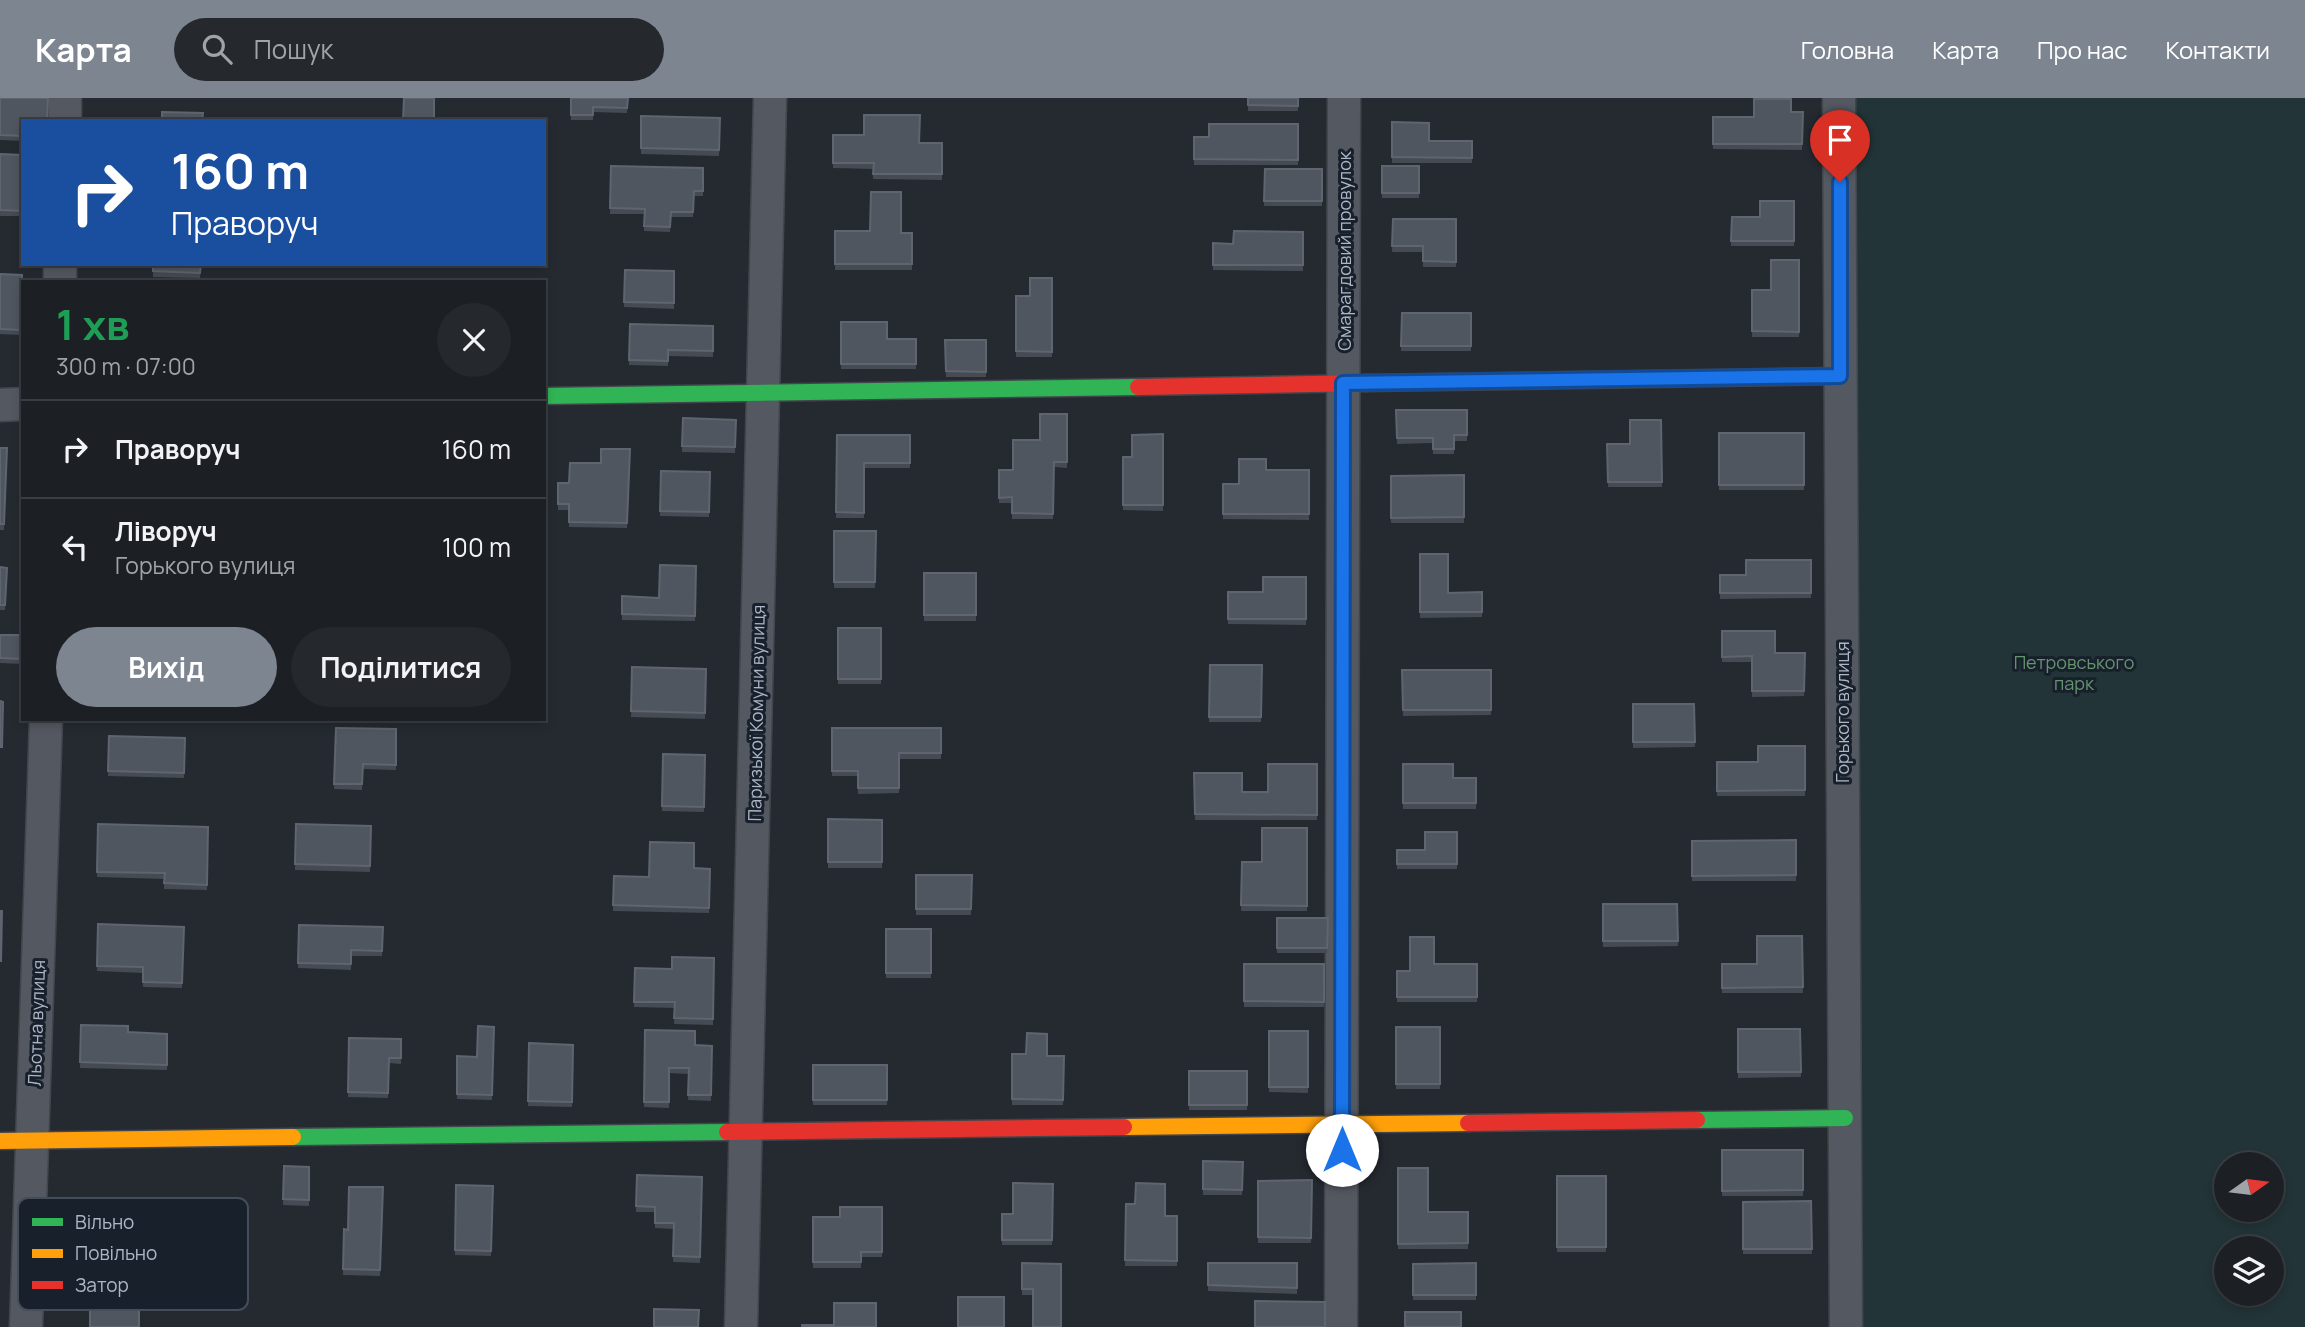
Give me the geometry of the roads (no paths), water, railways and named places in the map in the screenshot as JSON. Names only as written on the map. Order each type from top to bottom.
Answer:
[{"type":"street","points":[[65,98],[65,119]]},
{"type":"street","name":"Паризької Комуни вулиця","points":[[740,1327],[770,98]]},
{"type":"street","name":"Смарагдовий провулок","points":[[1341,1327],[1344,98]]},
{"type":"street","name":"Горького вулиця","points":[[1839,98],[1846,1327]]},
{"type":"street","points":[[546,396],[1840,376]]},
{"type":"street","points":[[0,405],[21,404]]},
{"type":"street","name":"Льотна вулиця","points":[[30,1198],[46,721]]},
{"type":"street","points":[[0,1141],[1845,1118]]},
{"type":"park label","name":"Петровського парк","points":[[2074,672]]}]
